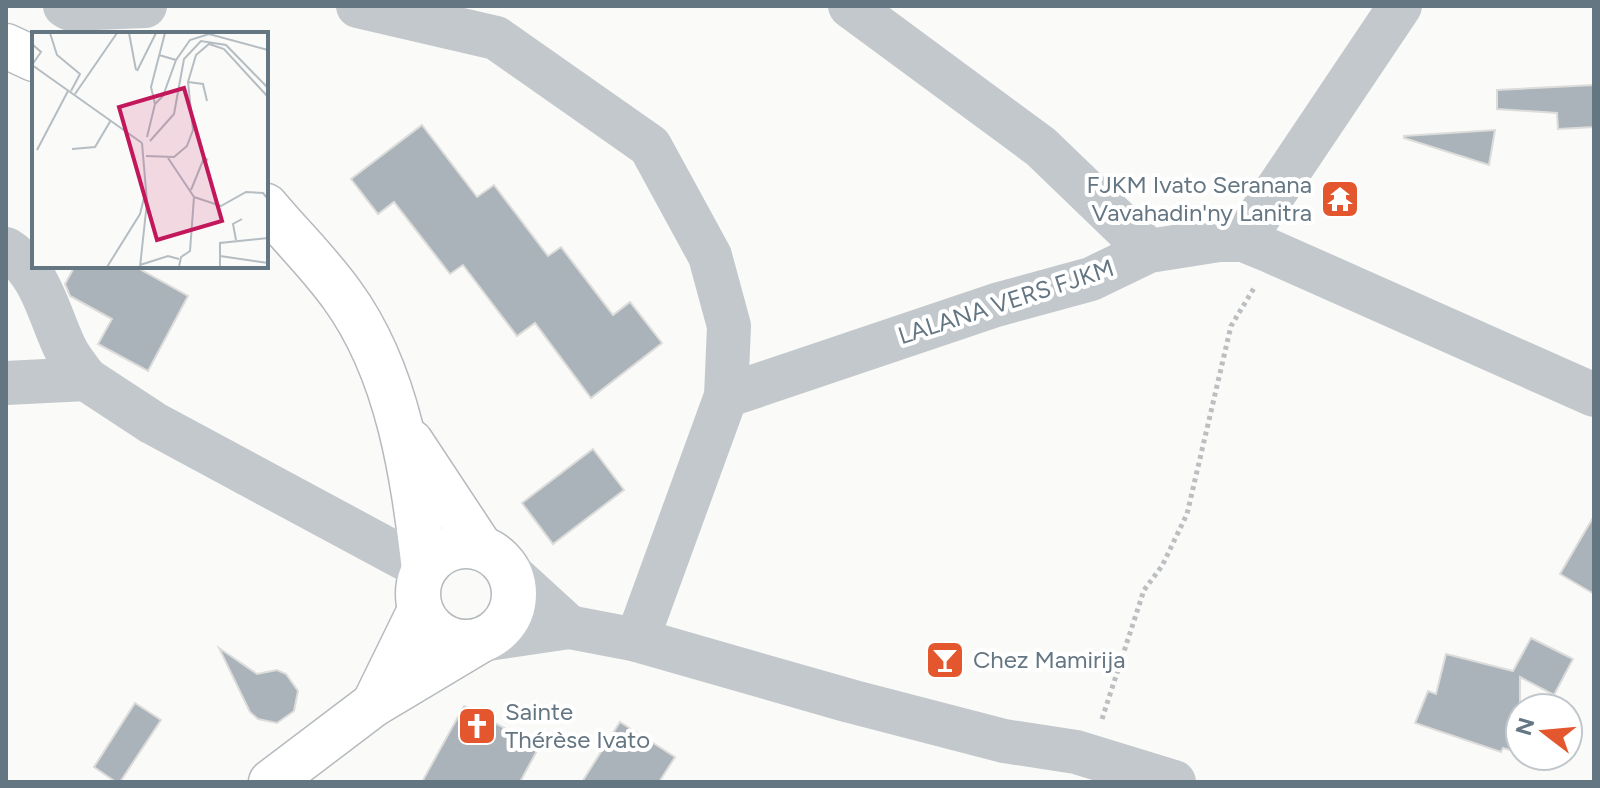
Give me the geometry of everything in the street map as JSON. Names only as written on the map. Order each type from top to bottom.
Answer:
[{"type":"main road","points":[[6,46],[32,58]]},
{"type":"main road","points":[[268,208],[343,295],[379,358],[399,423],[418,513],[422,589],[430,626],[444,637],[462,642],[481,640]]},
{"type":"main road","points":[[271,782],[374,704],[499,630],[510,613],[514,593],[495,560],[399,423]]},
{"type":"main road","points":[[374,704],[439,554],[459,546],[495,560]]},
{"type":"street","points":[[65,6],[70,9],[145,6]]},
{"type":"street","points":[[358,6],[496,38],[650,146],[710,256],[729,326],[726,396],[637,640]]},
{"type":"street","points":[[850,6],[1041,147],[1149,251]]},
{"type":"street","points":[[1400,6],[1256,246],[1594,395]]},
{"type":"street","name":"LALANA VERS FJKM","points":[[726,396],[996,305],[1091,279],[1149,251],[1256,246]]},
{"type":"street","points":[[6,249],[25,261],[51,310],[66,350],[86,379],[422,589]]},
{"type":"street","points":[[6,383],[86,379]]},
{"type":"street","points":[[495,560],[569,627]]},
{"type":"street","points":[[481,640],[569,627],[637,640],[1004,741],[1077,770],[1174,782]]},
{"type":"path","points":[[1077,770],[1144,590],[1162,566],[1187,514],[1231,326],[1249,300],[1256,246]]},
{"type":"building","points":[[1594,85],[1594,127],[1558,129],[1557,113],[1497,109],[1497,90]]},
{"type":"building","points":[[422,125],[477,197],[494,185],[548,256],[561,247],[613,315],[630,302],[662,343],[591,398],[535,323],[517,336],[463,265],[450,274],[394,202],[378,214],[351,179]]},
{"type":"building","points":[[1495,130],[1489,165],[1404,138],[1404,136]]},
{"type":"building","points":[[74,268],[138,268],[188,296],[148,371],[98,344],[112,319],[70,296],[65,284]]},
{"type":"building","points":[[593,449],[624,490],[553,544],[522,503]]},
{"type":"building","points":[[1594,516],[1594,594],[1560,574]]},
{"type":"building","points":[[1531,638],[1573,659],[1556,692],[1548,692],[1520,677],[1520,692],[1504,692],[1504,748],[1501,752],[1415,723],[1428,691],[1436,694],[1446,654],[1513,671]]},
{"type":"building","points":[[219,648],[257,674],[277,670],[286,674],[298,691],[294,711],[277,723],[258,719],[250,712]]},
{"type":"building","points":[[135,703],[161,720],[120,782],[116,782],[94,767]]},
{"type":"building","name":"Sainte Thérèse Ivato","points":[[464,706],[539,747],[520,782],[422,782]]},
{"type":"building","points":[[620,722],[675,757],[659,782],[582,782]]},
{"type":"place","name":"FJKM Ivato Seranana Vavahadin'ny Lanitra","points":[[1340,199]]},
{"type":"place","name":"Chez Mamirija","points":[[945,660]]},
{"type":"place","name":"Sainte Thérèse Ivato","points":[[477,726]]}]
